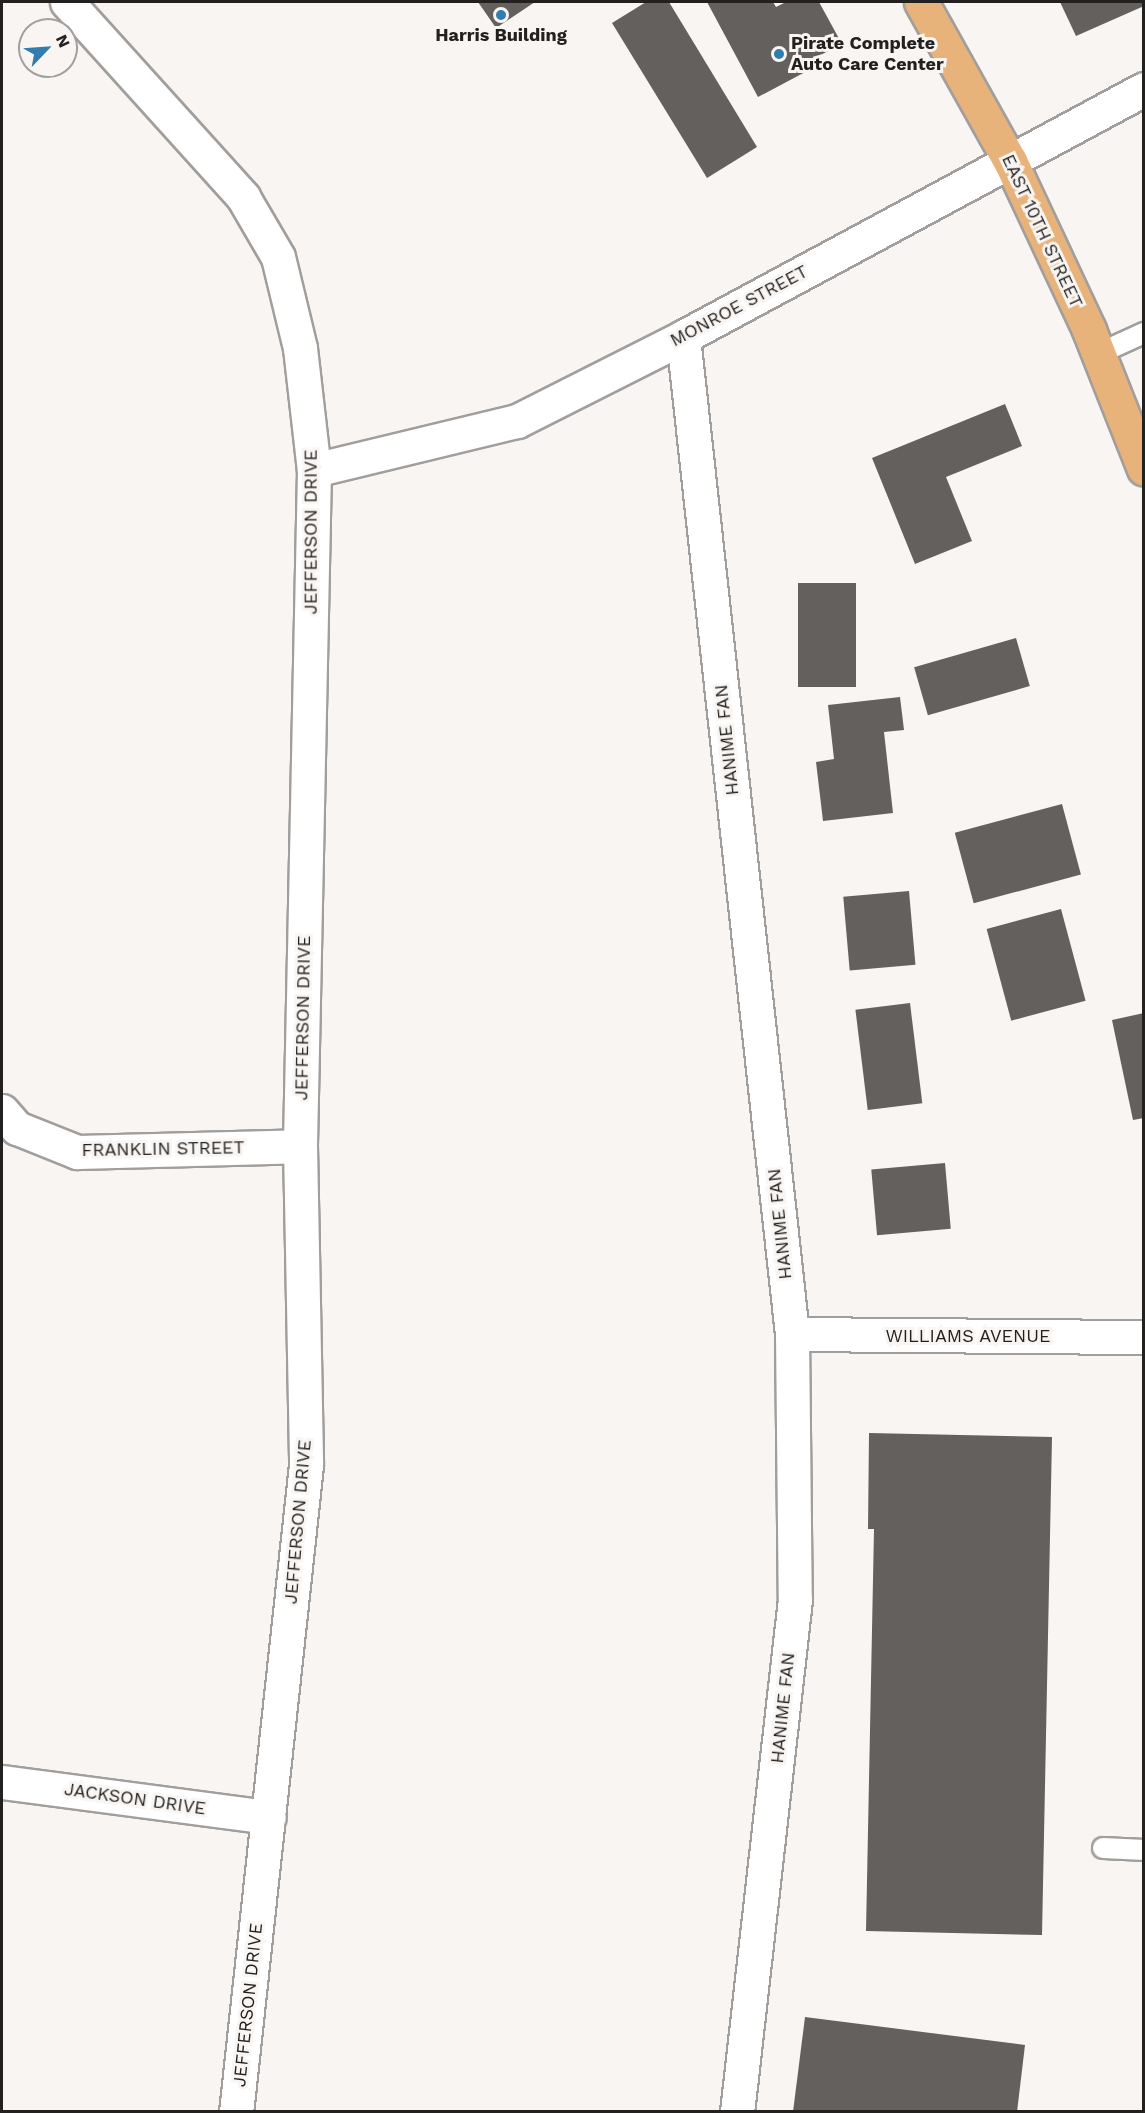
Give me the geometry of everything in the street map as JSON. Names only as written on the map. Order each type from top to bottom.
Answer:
[{"type":"main road","name":"EAST 10TH STREET","points":[[921,2],[1010,161],[1098,354],[1143,469]]},
{"type":"street","name":"JEFFERSON DRIVE","points":[[67,2],[243,197],[278,257],[300,348],[314,470],[300,1146],[306,1465],[236,2112]]},
{"type":"street","name":"MONROE STREET","points":[[314,470],[517,421],[683,337],[1143,88]]},
{"type":"street","name":"HANIME FAN","points":[[683,337],[792,1334],[795,1599],[737,2112]]},
{"type":"street","name":"FRANKLIN STREET","points":[[2,1111],[17,1128],[77,1152],[300,1146]]},
{"type":"street","name":"WILLIAMS AVENUE","points":[[792,1334],[1143,1337]]},
{"type":"street","name":"JACKSON DRIVE","points":[[2,1782],[269,1817]]},
{"type":"lane","points":[[1098,354],[1143,333]]},
{"type":"lane","points":[[1103,1848],[1143,1850]]},
{"type":"building","name":"Harris Building","points":[[478,2],[535,2],[496,28]]},
{"type":"building","points":[[646,2],[669,2],[757,147],[707,178],[612,23]]},
{"type":"building","name":"Pirate Complete Auto Care Center","points":[[707,2],[773,2],[776,7],[786,2],[819,2],[842,44],[805,63],[809,70],[758,97]]},
{"type":"building","points":[[1060,2],[1144,2],[1144,6],[1076,36]]},
{"type":"building","points":[[1005,404],[1022,446],[946,477],[972,541],[915,564],[872,458]]},
{"type":"building","points":[[798,583],[856,583],[856,687],[798,687]]},
{"type":"building","points":[[1016,638],[1030,686],[928,715],[914,667]]},
{"type":"building","points":[[900,697],[904,730],[884,732],[893,813],[823,821],[816,762],[834,759],[828,705]]},
{"type":"building","points":[[1062,804],[1081,875],[974,903],[955,833]]},
{"type":"building","points":[[909,891],[915,965],[850,970],[843,897]]},
{"type":"building","points":[[1061,909],[1086,1001],[1011,1021],[987,929]]},
{"type":"building","points":[[910,1003],[922,1103],[868,1110],[855,1010]]},
{"type":"building","points":[[1144,1013],[1144,1118],[1133,1120],[1112,1020]]},
{"type":"building","points":[[945,1163],[951,1229],[877,1235],[871,1169]]},
{"type":"building","points":[[869,1433],[1052,1437],[1042,1935],[866,1931],[874,1529],[868,1529]]},
{"type":"building","points":[[805,2017],[1025,2045],[1017,2112],[793,2112]]},
{"type":"place","name":"Harris Building","points":[[501,15]]},
{"type":"place","name":"Pirate Complete Auto Care Center","points":[[779,54]]}]
